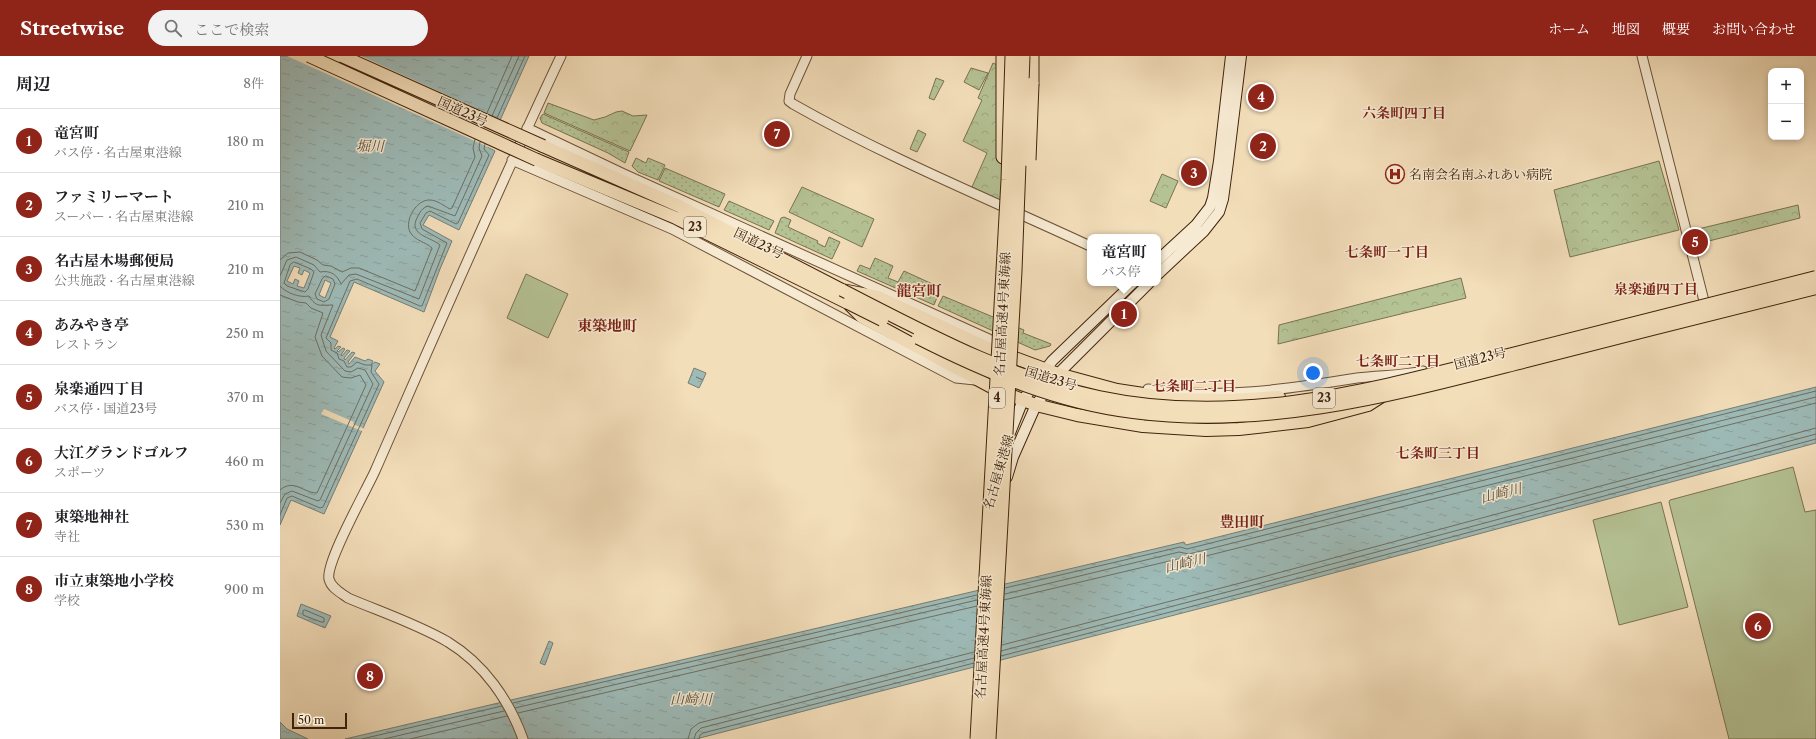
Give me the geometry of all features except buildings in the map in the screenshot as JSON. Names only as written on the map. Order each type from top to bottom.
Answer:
[{"type":"highway","name":"国道23号","points":[[309,56],[537,160],[676,218],[848,302],[966,362],[1014,381],[1065,398],[1131,412],[1191,417],[1241,417],[1343,404],[1486,371],[1816,288]]},
{"type":"highway","name":"国道23号","points":[[342,56],[679,206],[924,332],[1016,373],[1078,392],[1131,403],[1185,408],[1238,409],[1304,402],[1401,383],[1816,277]]},
{"type":"highway","points":[[1003,56],[1003,167],[1008,180]]},
{"type":"highway","name":"名古屋高速4号東海線","points":[[978,739],[1008,180],[1012,56]]},
{"type":"highway","name":"名古屋高速4号東海線","points":[[989,739],[1015,271],[1023,56]]},
{"type":"highway","points":[[1015,271],[1023,258],[1030,147],[1032,56]]},
{"type":"highway","points":[[842,290],[878,297],[1003,354],[1045,370],[1095,384],[1148,396],[1201,400],[1265,399],[1401,383]]},
{"type":"highway","points":[[848,302],[862,317],[999,391],[1036,405],[1077,415],[1175,430],[1239,429],[1308,421],[1368,405],[1383,395]]},
{"type":"main road","points":[[1161,257],[1196,225],[1210,206],[1213,198],[1219,161],[1231,56]]},
{"type":"main road","points":[[1161,271],[1204,231],[1219,212],[1223,199],[1241,56]]},
{"type":"main road","name":"名古屋東港線","points":[[985,739],[986,670],[992,573],[994,506],[1001,457],[1023,400],[1052,360],[1130,286]]},
{"type":"main road","name":"名古屋東港線","points":[[992,573],[1000,504],[1013,457],[1036,405],[1058,374],[1146,286]]},
{"type":"main road","name":"名古屋東港線","points":[[978,739],[986,670]]},
{"type":"street","points":[[523,739],[513,716],[495,685],[470,658],[448,642],[348,598],[335,589],[329,578],[330,568],[337,548],[369,484],[512,160],[561,56]]},
{"type":"street","points":[[807,56],[790,94],[789,101],[793,104],[822,121],[898,158],[1087,245]]},
{"type":"street","points":[[1642,56],[1704,301]]},
{"type":"street","points":[[527,128],[624,174],[989,339],[1003,354]]},
{"type":"street","points":[[512,160],[672,229],[956,378],[980,381]]},
{"type":"street","points":[[1095,384],[1117,384],[1151,390],[1186,393],[1266,392],[1358,378],[1414,373],[1524,348],[1816,272]]},
{"type":"green space","points":[[993,63],[1032,82],[1006,204],[972,187],[987,153],[963,141],[982,100],[978,98]]},
{"type":"green space","points":[[971,68],[988,73],[979,90],[964,82]]},
{"type":"green space","points":[[936,78],[944,81],[934,100],[929,98]]},
{"type":"green space","points":[[548,103],[594,120],[622,111],[633,116],[647,115],[630,151],[544,113]]},
{"type":"green space","points":[[543,114],[629,152],[625,163],[608,153],[542,123],[540,118]]},
{"type":"green space","points":[[918,130],[926,134],[917,152],[910,149]]},
{"type":"green space","points":[[636,158],[646,163],[648,158],[665,165],[658,180],[638,172],[632,166]]},
{"type":"green space","points":[[1659,161],[1679,230],[1570,257],[1554,190]]},
{"type":"green space","points":[[665,168],[725,194],[719,207],[659,181]]},
{"type":"green space","points":[[1162,174],[1178,181],[1166,208],[1150,201]]},
{"type":"green space","points":[[802,187],[874,219],[862,247],[789,212]]},
{"type":"green space","points":[[729,201],[774,221],[769,230],[724,210]]},
{"type":"green space","points":[[1798,205],[1800,218],[1697,244],[1694,230]]},
{"type":"green space","points":[[784,217],[791,220],[788,227],[818,241],[817,243],[825,247],[829,237],[840,242],[832,259],[775,233],[781,218]]},
{"type":"green space","points":[[875,258],[893,266],[888,278],[898,282],[904,271],[939,287],[940,290],[934,305],[857,271],[860,265],[870,269]]},
{"type":"green space","points":[[526,274],[568,294],[548,338],[507,318]]},
{"type":"green space","points":[[1461,278],[1466,298],[1278,344],[1279,325]]},
{"type":"green space","points":[[943,296],[1024,330],[1023,333],[1051,344],[1050,346],[1035,350],[938,306]]},
{"type":"green space","points":[[1793,467],[1805,512],[1816,510],[1816,739],[1729,739],[1669,502],[1670,500]]},
{"type":"green space","points":[[1661,502],[1688,607],[1619,625],[1593,520]]},
{"type":"water","name":"堀川","points":[[280,56],[529,56],[488,147],[495,151],[459,230],[429,215],[423,225],[452,241],[424,312],[354,282],[330,337],[338,341],[334,348],[335,349],[338,346],[341,347],[337,351],[338,352],[343,348],[345,349],[341,355],[342,356],[347,350],[350,351],[344,358],[345,360],[352,352],[355,353],[348,362],[349,364],[355,357],[365,361],[368,359],[373,361],[371,365],[375,362],[380,364],[375,371],[384,382],[324,514],[291,500],[280,525]],"holes":[[[294,266],[300,268],[298,273],[302,275],[304,270],[310,273],[304,288],[297,286],[299,281],[295,279],[293,284],[287,281]],[[325,280],[331,283],[325,298],[319,295]]]},
{"type":"water","points":[[694,368],[706,373],[699,388],[688,383]]},
{"type":"water","name":"山崎川","points":[[1816,387],[1816,443],[1252,595],[696,739],[345,739],[1184,542],[1186,545]]},
{"type":"water","points":[[301,604],[331,616],[325,628],[297,616]]},
{"type":"water","points":[[549,641],[553,643],[545,665],[540,663]]},
{"type":"water","points":[[370,665],[374,667],[376,671],[374,675],[370,677],[366,675],[364,671],[366,667]]},
{"type":"water","points":[[280,722],[287,729],[308,739],[280,739]]},
{"type":"pier","points":[[287,56],[361,56],[502,120],[490,147],[497,151]]},
{"type":"pier","points":[[324,409],[354,422],[353,424],[365,429],[364,432],[321,414]]},
{"type":"place","name":"あみやき亭","points":[[1261,97]]},
{"type":"place","name":"東築地神社","points":[[777,134]]},
{"type":"place","name":"ファミリーマート","points":[[1263,146]]},
{"type":"place","name":"名古屋木場郵便局","points":[[1194,173]]},
{"type":"place","name":"名南会名南ふれあい病院","points":[[1395,174]]},
{"type":"place","name":"泉楽通四丁目","points":[[1695,242]]},
{"type":"place","name":"竜宮町","points":[[1124,314]]},
{"type":"place","name":"大江グランドゴルフ","points":[[1758,626]]},
{"type":"place","name":"市立東築地小学校","points":[[370,676]]},
{"type":"district","name":"六条町四丁目","points":[[1404,113]]},
{"type":"district","name":"七条町一丁目","points":[[1387,252]]},
{"type":"district","name":"泉楽通四丁目","points":[[1656,289]]},
{"type":"district","name":"龍宮町","points":[[919,291]]},
{"type":"district","name":"東築地町","points":[[607,326]]},
{"type":"district","name":"七条町二丁目","points":[[1398,361]]},
{"type":"district","name":"七条町二丁目","points":[[1194,386]]},
{"type":"district","name":"七条町三丁目","points":[[1438,453]]},
{"type":"district","name":"豊田町","points":[[1242,522]]}]
